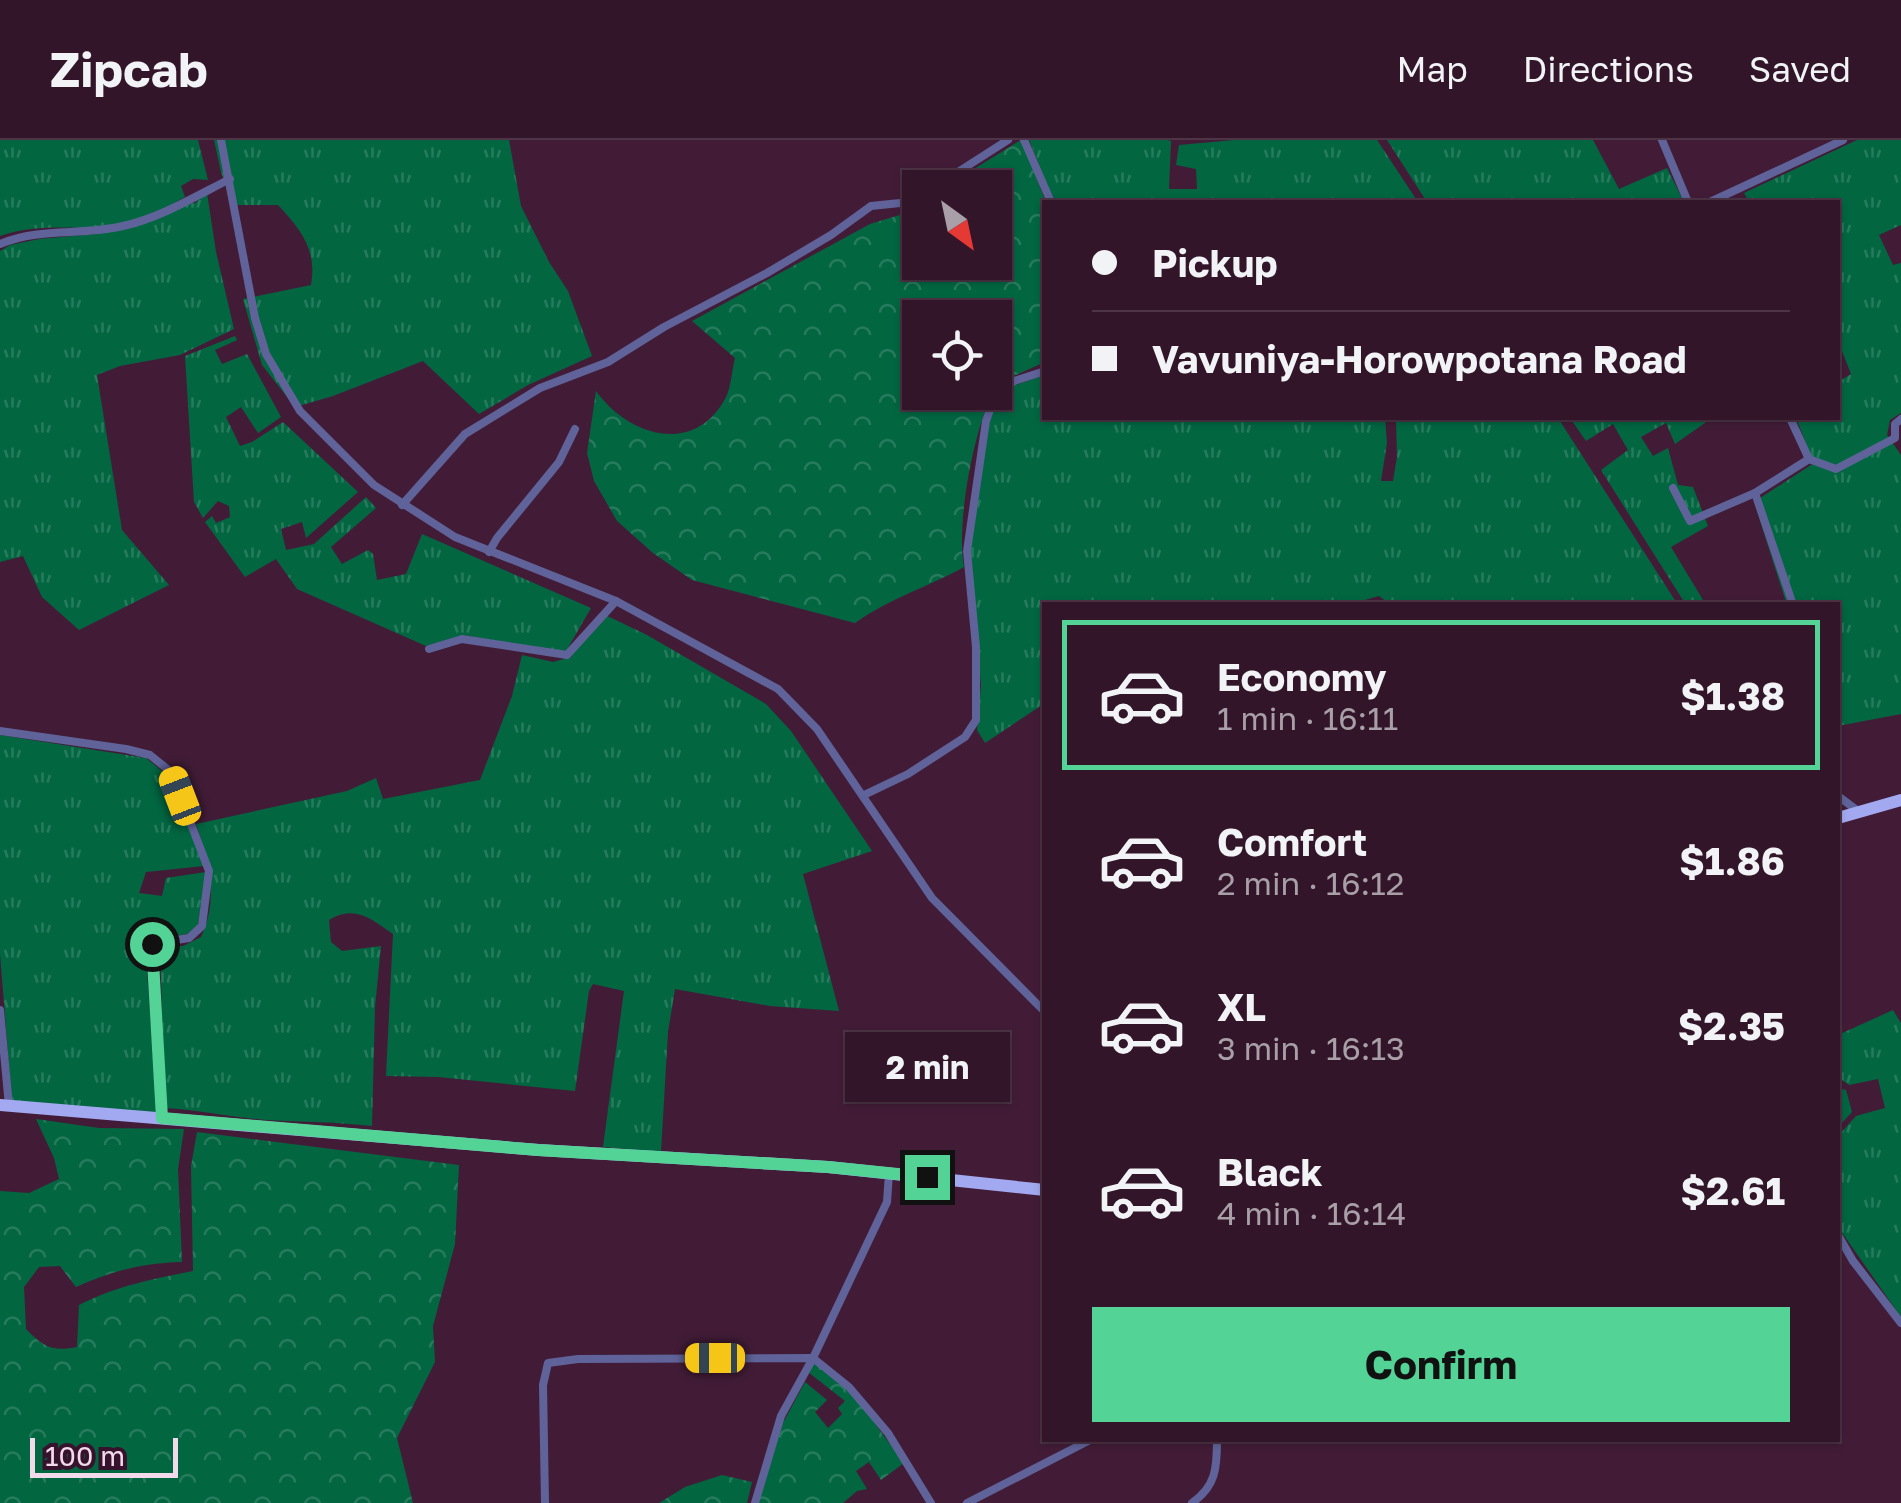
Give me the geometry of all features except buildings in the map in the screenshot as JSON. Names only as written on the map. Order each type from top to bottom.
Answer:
[{"type":"highway","points":[[1840,817],[1901,800]]},
{"type":"highway","points":[[4,1106],[538,1150],[889,1173],[1042,1190]]},
{"type":"street","points":[[221,140],[254,318],[266,354],[300,412],[374,485],[455,537],[616,601],[778,688],[818,729],[932,898],[1042,1009]]},
{"type":"street","points":[[961,170],[1008,140]]},
{"type":"street","points":[[1024,140],[1051,200]]},
{"type":"street","points":[[1662,140],[1687,200]]},
{"type":"street","points":[[1714,200],[1843,140]]},
{"type":"street","points":[[0,244],[24,234],[122,227],[157,215],[230,179]]},
{"type":"street","points":[[402,505],[464,434],[540,388],[608,362],[783,264],[870,206],[902,203]]},
{"type":"street","points":[[864,795],[908,774],[965,737],[976,720],[976,647],[966,551],[986,421],[995,396],[1014,381],[1042,372]]},
{"type":"street","points":[[1791,420],[1809,459],[1836,468],[1896,438],[1895,424],[1901,419]]},
{"type":"street","points":[[489,552],[559,462],[574,429]]},
{"type":"street","points":[[1673,488],[1690,522],[1755,493],[1809,459]]},
{"type":"street","points":[[1755,493],[1792,602]]},
{"type":"street","points":[[429,649],[462,639],[568,656],[616,601]]},
{"type":"street","points":[[0,731],[126,748],[150,755],[170,772],[209,872],[202,926],[190,938],[152,944],[162,1118]]},
{"type":"street","points":[[1840,798],[1858,812]]},
{"type":"street","points":[[0,1010],[4,1106]]},
{"type":"street","points":[[755,1503],[781,1416],[887,1202],[889,1173]]},
{"type":"street","points":[[1840,1239],[1853,1262],[1901,1323]]},
{"type":"street","points":[[545,1503],[543,1385],[548,1363],[578,1359],[813,1358],[849,1387],[888,1433],[931,1503]]},
{"type":"street","points":[[966,1503],[1086,1442]]},
{"type":"street","points":[[1192,1503],[1206,1493],[1215,1478],[1217,1442]]},
{"type":"green space","points":[[0,140],[198,140],[208,180],[193,179],[181,186],[185,197],[128,224],[30,229],[0,236]]},
{"type":"green space","points":[[214,140],[509,140],[521,206],[568,291],[592,356],[528,385],[479,414],[423,361],[295,407],[262,365],[243,299],[311,285],[310,251],[278,205],[234,205]]},
{"type":"green space","points":[[1021,140],[1045,200],[1042,200],[1042,363],[1012,377],[1012,300],[902,300],[902,410],[986,410],[968,478],[962,527],[964,567],[855,623],[692,580],[617,521],[594,481],[587,453],[596,391],[625,419],[661,433],[697,428],[713,416],[726,397],[735,358],[692,321],[870,224],[902,214],[902,280],[1012,280],[1012,170],[972,170]]},
{"type":"green space","points":[[1029,140],[1171,141],[1169,189],[1197,189],[1196,169],[1176,165],[1179,145],[1234,140],[1377,140],[1417,200],[1053,200]]},
{"type":"green space","points":[[1387,140],[1593,140],[1619,189],[1667,168],[1683,200],[1426,200]]},
{"type":"green space","points":[[1857,140],[1901,140],[1901,225],[1879,235],[1893,265],[1901,263],[1901,413],[1890,420],[1887,435],[1901,455],[1901,714],[1840,726],[1840,602],[1786,602],[1754,502],[1814,463],[1797,420],[1840,420],[1840,381],[1851,374],[1840,346],[1840,200],[1748,200],[1744,193]]},
{"type":"green space","points":[[207,193],[234,329],[180,355],[120,366],[97,375],[122,530],[169,585],[79,630],[42,597],[23,556],[0,562],[0,251],[39,239],[96,234],[195,203]]},
{"type":"green space","points":[[235,336],[237,340],[215,350],[222,364],[247,354],[281,417],[258,433],[241,407],[226,417],[240,446],[283,422],[358,492],[306,538],[302,522],[281,529],[286,550],[314,544],[366,497],[376,508],[331,547],[342,564],[368,550],[373,554],[377,580],[406,574],[422,534],[591,608],[565,653],[463,635],[426,646],[297,589],[276,559],[245,577],[205,522],[212,516],[216,523],[230,517],[229,506],[218,501],[203,518],[194,502],[185,356]]},
{"type":"green space","points":[[1042,376],[1042,420],[1385,420],[1387,443],[1381,481],[1393,481],[1396,420],[1559,420],[1676,602],[1387,602],[1379,596],[1358,602],[1042,602],[1042,705],[985,743],[977,730],[981,685],[969,551],[994,410],[1012,410],[1012,386]]},
{"type":"green space","points":[[1571,420],[1709,420],[1675,444],[1666,423],[1641,437],[1653,456],[1668,448],[1678,485],[1693,487],[1708,526],[1671,547],[1704,602],[1684,602],[1601,470],[1628,450],[1613,424],[1586,441]]},
{"type":"green space","points":[[601,613],[766,704],[791,731],[872,851],[803,874],[839,1011],[770,1006],[675,989],[668,1032],[661,1152],[603,1147],[624,991],[593,984],[589,991],[575,1091],[438,1077],[386,1076],[393,934],[370,919],[347,913],[329,920],[331,942],[342,951],[381,946],[372,1126],[255,1119],[165,1108],[160,947],[183,946],[201,937],[210,909],[208,866],[196,824],[347,791],[376,778],[383,799],[480,780],[512,696],[522,655],[553,662],[571,657]]},
{"type":"green space","points":[[0,735],[146,758],[168,776],[204,866],[146,872],[139,893],[162,896],[166,878],[206,872],[198,925],[187,934],[145,943],[157,1113],[12,1102],[0,954]]},
{"type":"green space","points":[[1893,1010],[1901,1023],[1901,1317],[1840,1230],[1840,1134],[1856,1116],[1885,1108],[1878,1079],[1849,1085],[1840,1078],[1840,1034]]},
{"type":"green space","points":[[1840,1088],[1846,1090],[1852,1112],[1840,1125]]},
{"type":"green space","points":[[36,1119],[99,1128],[184,1129],[178,1169],[182,1262],[127,1269],[76,1287],[60,1266],[39,1267],[24,1287],[26,1329],[43,1344],[61,1349],[77,1347],[79,1305],[121,1288],[193,1271],[191,1166],[197,1132],[459,1165],[455,1244],[433,1326],[435,1362],[397,1438],[413,1503],[0,1503],[0,1191],[29,1193],[59,1179]]},
{"type":"green space","points":[[813,1360],[854,1395],[904,1463],[881,1480],[869,1462],[856,1471],[867,1489],[857,1491],[843,1503],[757,1503],[783,1423],[805,1382],[827,1400],[815,1412],[828,1428],[842,1414],[838,1408],[845,1401],[808,1372]]},
{"type":"green space","points":[[722,1475],[752,1482],[747,1503],[659,1503],[685,1487]]},
{"type":"route","points":[[152,944],[162,1118],[927,1177]]}]
